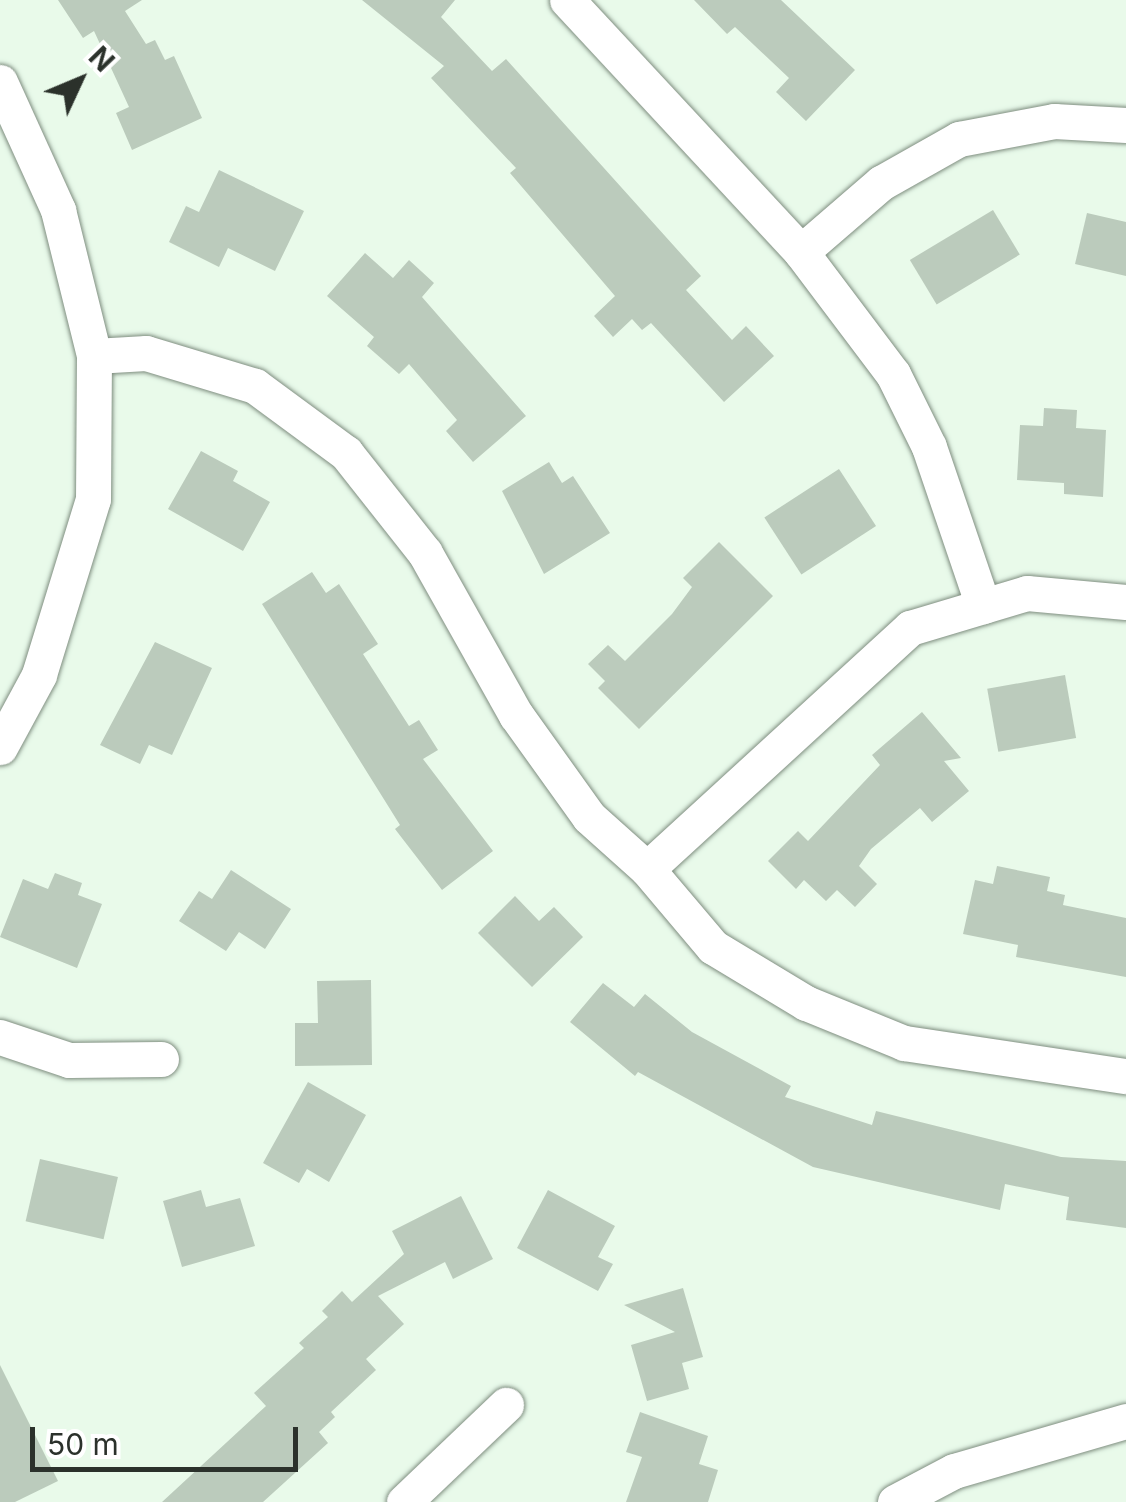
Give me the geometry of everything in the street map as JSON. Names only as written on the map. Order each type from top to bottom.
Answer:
[{"type":"street","points":[[568,0],[801,252],[893,374],[929,447],[983,606]]},
{"type":"street","points":[[0,82],[58,210],[94,356],[93,499],[39,674],[0,747]]},
{"type":"street","points":[[801,252],[881,183],[959,139],[1054,121],[1126,125]]},
{"type":"street","points":[[94,356],[146,353],[255,386],[346,453],[425,553],[516,715],[588,817],[647,869],[713,947],[806,1004],[904,1042],[1126,1076]]},
{"type":"street","points":[[647,869],[863,665],[910,628],[1027,594],[1126,602]]},
{"type":"street","points":[[0,1036],[68,1060],[161,1059]]},
{"type":"street","points":[[404,1502],[506,1406]]},
{"type":"street","points":[[895,1502],[954,1471],[1126,1421]]},
{"type":"building","points":[[58,0],[142,0],[125,11],[146,44],[155,40],[165,60],[174,56],[202,118],[132,150],[116,113],[129,107],[94,31],[83,38]]},
{"type":"building","points":[[362,0],[455,0],[441,17],[492,71],[506,59],[701,276],[686,290],[732,340],[746,326],[774,356],[724,402],[651,323],[642,330],[632,319],[613,337],[594,316],[615,296],[510,173],[516,168],[431,78],[444,66]]},
{"type":"building","points":[[694,0],[781,0],[855,70],[806,121],[776,92],[789,78],[735,27],[727,34]]},
{"type":"building","points":[[219,170],[304,211],[275,271],[228,248],[219,267],[169,242],[186,206],[199,212]]},
{"type":"building","points":[[993,210],[1020,255],[937,305],[910,260]]},
{"type":"building","points":[[1087,213],[1126,222],[1126,276],[1075,264]]},
{"type":"building","points":[[365,253],[393,278],[409,260],[434,283],[422,297],[526,416],[473,462],[446,431],[457,420],[409,364],[399,374],[367,346],[374,337],[327,296]]},
{"type":"building","points":[[1044,408],[1077,410],[1076,428],[1106,430],[1103,497],[1064,494],[1064,483],[1017,480],[1020,425],[1043,426]]},
{"type":"building","points":[[201,451],[238,471],[233,481],[270,502],[243,551],[168,509]]},
{"type":"building","points":[[549,462],[562,483],[573,476],[610,533],[544,574],[502,491]]},
{"type":"building","points":[[839,469],[876,526],[801,575],[764,517]]},
{"type":"building","points":[[719,542],[773,596],[639,729],[598,688],[605,681],[588,664],[608,645],[625,661],[672,614],[692,587],[683,578]]},
{"type":"building","points":[[312,572],[326,593],[339,584],[378,644],[363,654],[409,726],[419,720],[438,750],[423,759],[493,851],[442,890],[395,829],[400,825],[262,604]]},
{"type":"building","points":[[155,642],[212,668],[172,755],[149,745],[140,764],[100,745]]},
{"type":"building","points":[[1065,675],[1076,738],[998,752],[987,689]]},
{"type":"building","points":[[922,712],[961,758],[944,761],[969,791],[932,822],[920,808],[871,849],[859,866],[877,884],[855,907],[837,890],[826,901],[804,880],[796,889],[768,861],[798,831],[808,841],[880,765],[872,755]]},
{"type":"building","points":[[997,866],[1050,877],[1047,891],[1065,895],[1063,905],[1126,918],[1126,977],[1016,957],[1018,945],[963,934],[975,880],[993,884]]},
{"type":"building","points":[[231,870],[291,909],[265,949],[239,932],[226,951],[179,921],[199,891],[212,899]]},
{"type":"building","points":[[55,873],[82,883],[78,895],[102,904],[77,968],[0,937],[23,879],[48,889]]},
{"type":"building","points":[[515,896],[539,921],[554,907],[583,937],[532,987],[478,933]]},
{"type":"building","points":[[371,980],[372,1065],[295,1066],[295,1023],[318,1023],[317,981]]},
{"type":"building","points":[[603,983],[634,1007],[645,994],[692,1032],[791,1086],[785,1097],[872,1125],[876,1111],[1061,1157],[1126,1161],[1126,1228],[1066,1220],[1069,1197],[1005,1184],[1000,1210],[813,1167],[638,1072],[635,1076],[570,1022]]},
{"type":"building","points":[[308,1082],[366,1115],[329,1182],[307,1169],[299,1183],[263,1163]]},
{"type":"building","points":[[40,1159],[118,1177],[104,1239],[26,1221]]},
{"type":"building","points":[[201,1190],[206,1207],[240,1198],[255,1246],[182,1267],[163,1201]]},
{"type":"building","points":[[548,1190],[615,1226],[598,1257],[613,1264],[598,1291],[517,1248]]},
{"type":"building","points":[[461,1196],[493,1259],[453,1279],[445,1262],[378,1296],[404,1324],[366,1359],[376,1370],[331,1412],[335,1417],[319,1432],[328,1443],[263,1502],[162,1502],[266,1406],[254,1393],[304,1348],[299,1343],[328,1317],[322,1311],[342,1291],[352,1302],[404,1254],[392,1231]]},
{"type":"building","points":[[683,1288],[703,1357],[682,1363],[689,1389],[647,1401],[631,1345],[675,1332],[624,1305]]},
{"type":"building","points":[[0,1365],[58,1481],[15,1502],[0,1502]]},
{"type":"building","points":[[640,1412],[708,1436],[699,1464],[718,1470],[708,1502],[626,1502],[642,1457],[626,1452]]}]
